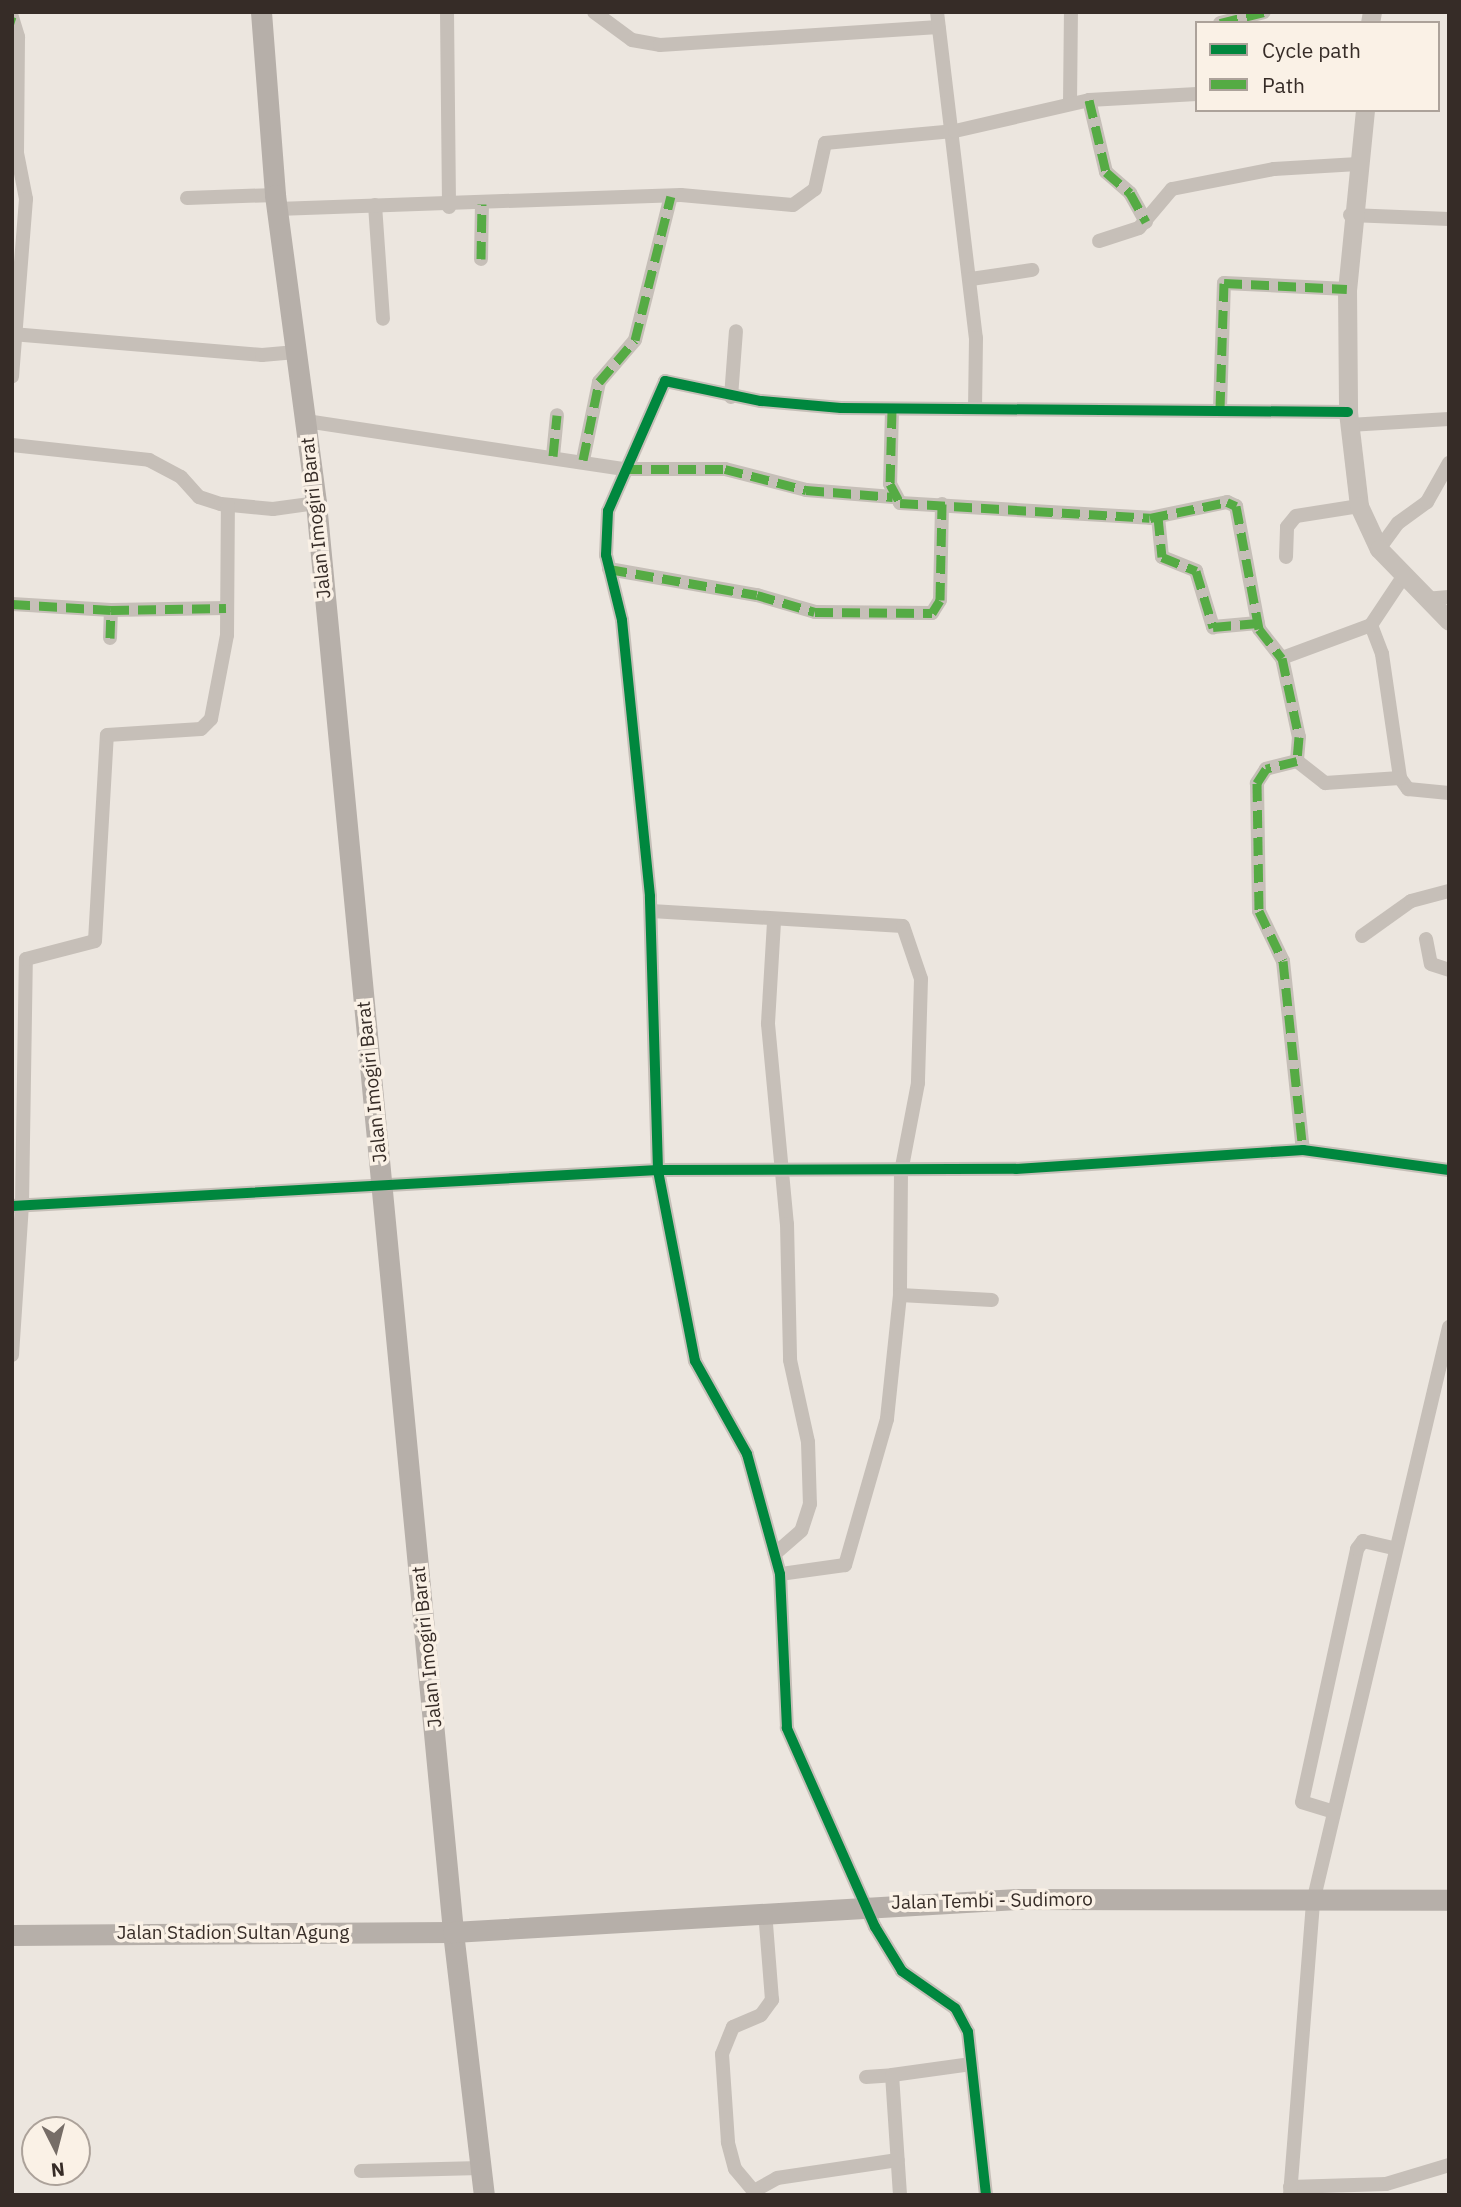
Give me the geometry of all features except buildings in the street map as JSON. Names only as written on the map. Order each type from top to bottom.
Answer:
[{"type":"main road","name":"Jalan Imogiri Barat","points":[[262,12],[276,202],[292,353],[306,421],[311,504],[378,1186],[453,1931],[484,2195]]},
{"type":"main road","name":"Jalan Tembi - Sudimoro","points":[[453,1931],[865,1904],[1449,1900]]},
{"type":"main road","name":"Jalan Stadion Sultan Agung","points":[[12,1935],[453,1931]]},
{"type":"street","points":[[447,12],[449,207]]},
{"type":"street","points":[[594,12],[632,40],[660,45],[937,20],[955,131],[971,279],[975,409]]},
{"type":"street","points":[[1070,103],[1071,12]]},
{"type":"street","points":[[1228,21],[1264,12]]},
{"type":"street","points":[[12,376],[26,199],[16,142],[13,20]]},
{"type":"street","points":[[187,198],[449,207],[671,196],[793,205],[815,189],[825,144],[955,131],[1089,100],[1195,94]]},
{"type":"street","points":[[1089,100],[1106,172],[1130,193],[1146,222]]},
{"type":"street","points":[[1364,112],[1350,215],[1346,289],[1349,419],[1359,506],[1379,550],[1449,621]]},
{"type":"street","points":[[1099,241],[1146,222],[1172,189],[1274,169],[1358,164]]},
{"type":"street","points":[[583,460],[599,382],[635,341],[671,196]]},
{"type":"street","points":[[481,259],[482,204]]},
{"type":"street","points":[[375,205],[383,319]]},
{"type":"street","points":[[1350,215],[1449,219]]},
{"type":"street","points":[[971,279],[1032,270]]},
{"type":"street","points":[[1220,409],[1224,283],[1346,289]]},
{"type":"street","points":[[731,397],[736,331]]},
{"type":"street","points":[[14,335],[262,355],[292,353]]},
{"type":"street","points":[[986,2195],[971,2064],[963,2020],[902,1971],[865,1904],[783,1716],[780,1574],[747,1454],[695,1361],[658,1170],[651,911],[622,620],[609,569],[606,518],[624,470],[665,382],[731,397],[892,410],[1220,409],[1349,419],[1449,419]]},
{"type":"street","points":[[892,410],[893,498]]},
{"type":"street","points":[[553,456],[557,415]]},
{"type":"street","points":[[306,421],[583,460],[624,470],[725,469],[806,489],[942,504],[1157,517],[1234,504],[1258,623],[1282,658],[1299,737],[1297,761]]},
{"type":"street","points":[[12,445],[149,460],[181,477],[199,496],[228,505],[273,509],[311,504]]},
{"type":"street","points":[[1379,550],[1398,523],[1427,502],[1449,463]]},
{"type":"street","points":[[609,569],[757,595],[815,612],[932,613],[940,600],[942,504]]},
{"type":"street","points":[[12,1354],[26,959],[93,946],[107,735],[208,724],[225,656],[228,505]]},
{"type":"street","points":[[1286,557],[1286,534],[1296,516],[1359,506]]},
{"type":"street","points":[[1157,517],[1162,557],[1196,571],[1213,627],[1258,623]]},
{"type":"street","points":[[1282,658],[1371,625],[1403,577]]},
{"type":"street","points":[[1425,599],[1449,597]]},
{"type":"street","points":[[12,604],[111,610],[226,608]]},
{"type":"street","points":[[110,638],[111,610]]},
{"type":"street","points":[[1371,625],[1382,654],[1400,778],[1408,789],[1449,793]]},
{"type":"street","points":[[1297,761],[1325,783],[1400,778]]},
{"type":"street","points":[[1297,761],[1258,777],[1258,878],[1261,917],[1283,961],[1303,1150]]},
{"type":"street","points":[[1362,936],[1411,901],[1449,891]]},
{"type":"street","points":[[651,911],[909,931],[923,1009],[901,1172],[900,1295],[887,1419],[847,1561],[837,1569],[780,1574]]},
{"type":"street","points":[[774,922],[768,1024],[783,1171],[790,1360],[808,1442],[810,1504],[801,1531],[775,1554]]},
{"type":"street","points":[[1426,939],[1431,964],[1449,970]]},
{"type":"street","points":[[17,1205],[658,1170],[901,1172],[1303,1150],[1449,1170]]},
{"type":"street","points":[[900,1295],[992,1300]]},
{"type":"street","points":[[1449,1327],[1331,1811],[1313,1902],[1290,2191],[1386,2190],[1449,2165]]},
{"type":"street","points":[[1331,1811],[1302,1802],[1357,1549],[1363,1541],[1394,1548]]},
{"type":"street","points":[[765,1912],[772,2000],[761,2015],[733,2028],[722,2054],[728,2142],[735,2169],[756,2193],[777,2178],[898,2160]]},
{"type":"street","points":[[866,2077],[971,2064]]},
{"type":"street","points":[[892,2075],[900,2195]]},
{"type":"street","points":[[361,2171],[481,2168]]},
{"type":"marked path","points":[[1228,21],[1264,12]]},
{"type":"marked path","points":[[1089,100],[1106,172],[1130,193],[1146,222]]},
{"type":"marked path","points":[[583,460],[599,382],[635,340],[671,196]]},
{"type":"marked path","points":[[481,259],[482,204]]},
{"type":"marked path","points":[[1220,409],[1224,283],[1347,289]]},
{"type":"marked path","points":[[892,410],[890,484],[900,503],[1150,518],[1227,502],[1236,506],[1259,629],[1282,658],[1299,737],[1297,761],[1266,769],[1257,783],[1259,911],[1283,961],[1303,1150]]},
{"type":"marked path","points":[[553,456],[557,415]]},
{"type":"marked path","points":[[624,469],[725,469],[806,490],[893,497]]},
{"type":"marked path","points":[[609,569],[757,595],[815,612],[932,613],[940,600],[942,504]]},
{"type":"marked path","points":[[1158,517],[1162,557],[1196,571],[1213,627],[1258,623]]},
{"type":"marked path","points":[[12,604],[111,610]]},
{"type":"marked path","points":[[110,638],[111,610],[226,608]]},
{"type":"cycle path","points":[[986,2195],[968,2032],[955,2008],[902,1971],[875,1927],[787,1728],[780,1574],[747,1454],[695,1361],[658,1170],[650,896],[622,620],[606,555],[608,511],[665,381],[761,401],[841,408],[1348,412]]},
{"type":"cycle path","points":[[12,1206],[658,1170],[1016,1169],[1303,1150],[1449,1170]]}]
